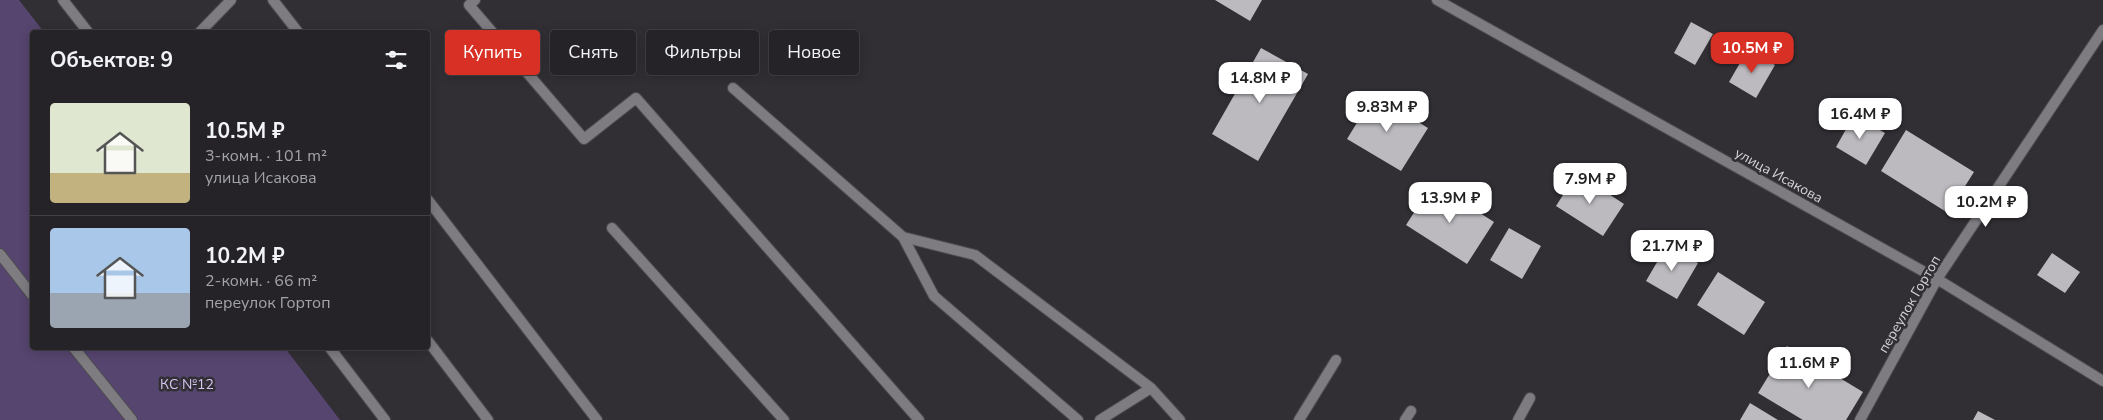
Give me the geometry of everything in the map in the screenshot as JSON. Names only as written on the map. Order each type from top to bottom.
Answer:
[{"type":"street","points":[[64,0],[86,30]]},
{"type":"street","points":[[202,30],[231,0]]},
{"type":"street","points":[[273,0],[296,30]]},
{"type":"street","points":[[474,0],[469,5],[584,139],[636,98],[920,420]]},
{"type":"street","name":"улица Исакова","points":[[1437,0],[1937,279],[2103,381]]},
{"type":"street","name":"переулок Гортоп","points":[[1860,420],[1937,279],[2103,30]]},
{"type":"street","points":[[733,88],[903,237],[934,296],[1078,420]]},
{"type":"street","points":[[430,203],[597,420]]},
{"type":"street","points":[[612,228],[784,420]]},
{"type":"street","points":[[903,237],[975,255],[1151,388],[1180,420]]},
{"type":"street","points":[[0,254],[30,292]]},
{"type":"street","points":[[430,344],[486,419]]},
{"type":"street","points":[[76,350],[132,420]]},
{"type":"street","points":[[332,350],[385,420]]},
{"type":"street","points":[[1299,420],[1336,360]]},
{"type":"street","points":[[1100,420],[1151,388]]},
{"type":"street","points":[[1518,420],[1530,398]]},
{"type":"street","points":[[1405,420],[1411,411]]},
{"type":"green space","name":"КС №12","points":[[0,0],[19,0],[42,30],[30,30],[30,350],[287,350],[340,420],[0,420]]},
{"type":"building","points":[[1215,0],[1262,0],[1250,21]]},
{"type":"building","points":[[1691,22],[1713,34],[1695,65],[1674,53]]},
{"type":"building","points":[[1261,48],[1308,74],[1258,161],[1212,134]]},
{"type":"building","points":[[1748,49],[1775,65],[1756,98],[1729,82]]},
{"type":"building","points":[[1374,95],[1428,128],[1401,171],[1347,139]]},
{"type":"building","points":[[1854,115],[1885,133],[1866,165],[1836,147]]},
{"type":"building","points":[[1906,130],[1974,172],[1948,213],[1881,171]]},
{"type":"building","points":[[1577,173],[1624,204],[1603,236],[1556,206]]},
{"type":"building","points":[[1433,183],[1494,222],[1467,264],[1406,225]]},
{"type":"building","points":[[1509,228],[1541,246],[1522,279],[1490,260]]},
{"type":"building","points":[[1667,245],[1698,263],[1677,299],[1646,281]]},
{"type":"building","points":[[2052,253],[2080,272],[2065,293],[2037,275]]},
{"type":"building","points":[[1718,272],[1765,302],[1744,335],[1697,305]]},
{"type":"building","points":[[1787,346],[1863,392],[1846,420],[1803,420],[1758,393]]},
{"type":"building","points":[[1750,403],[1778,420],[1740,420]]},
{"type":"building","points":[[1978,411],[1995,420],[1973,420]]}]
